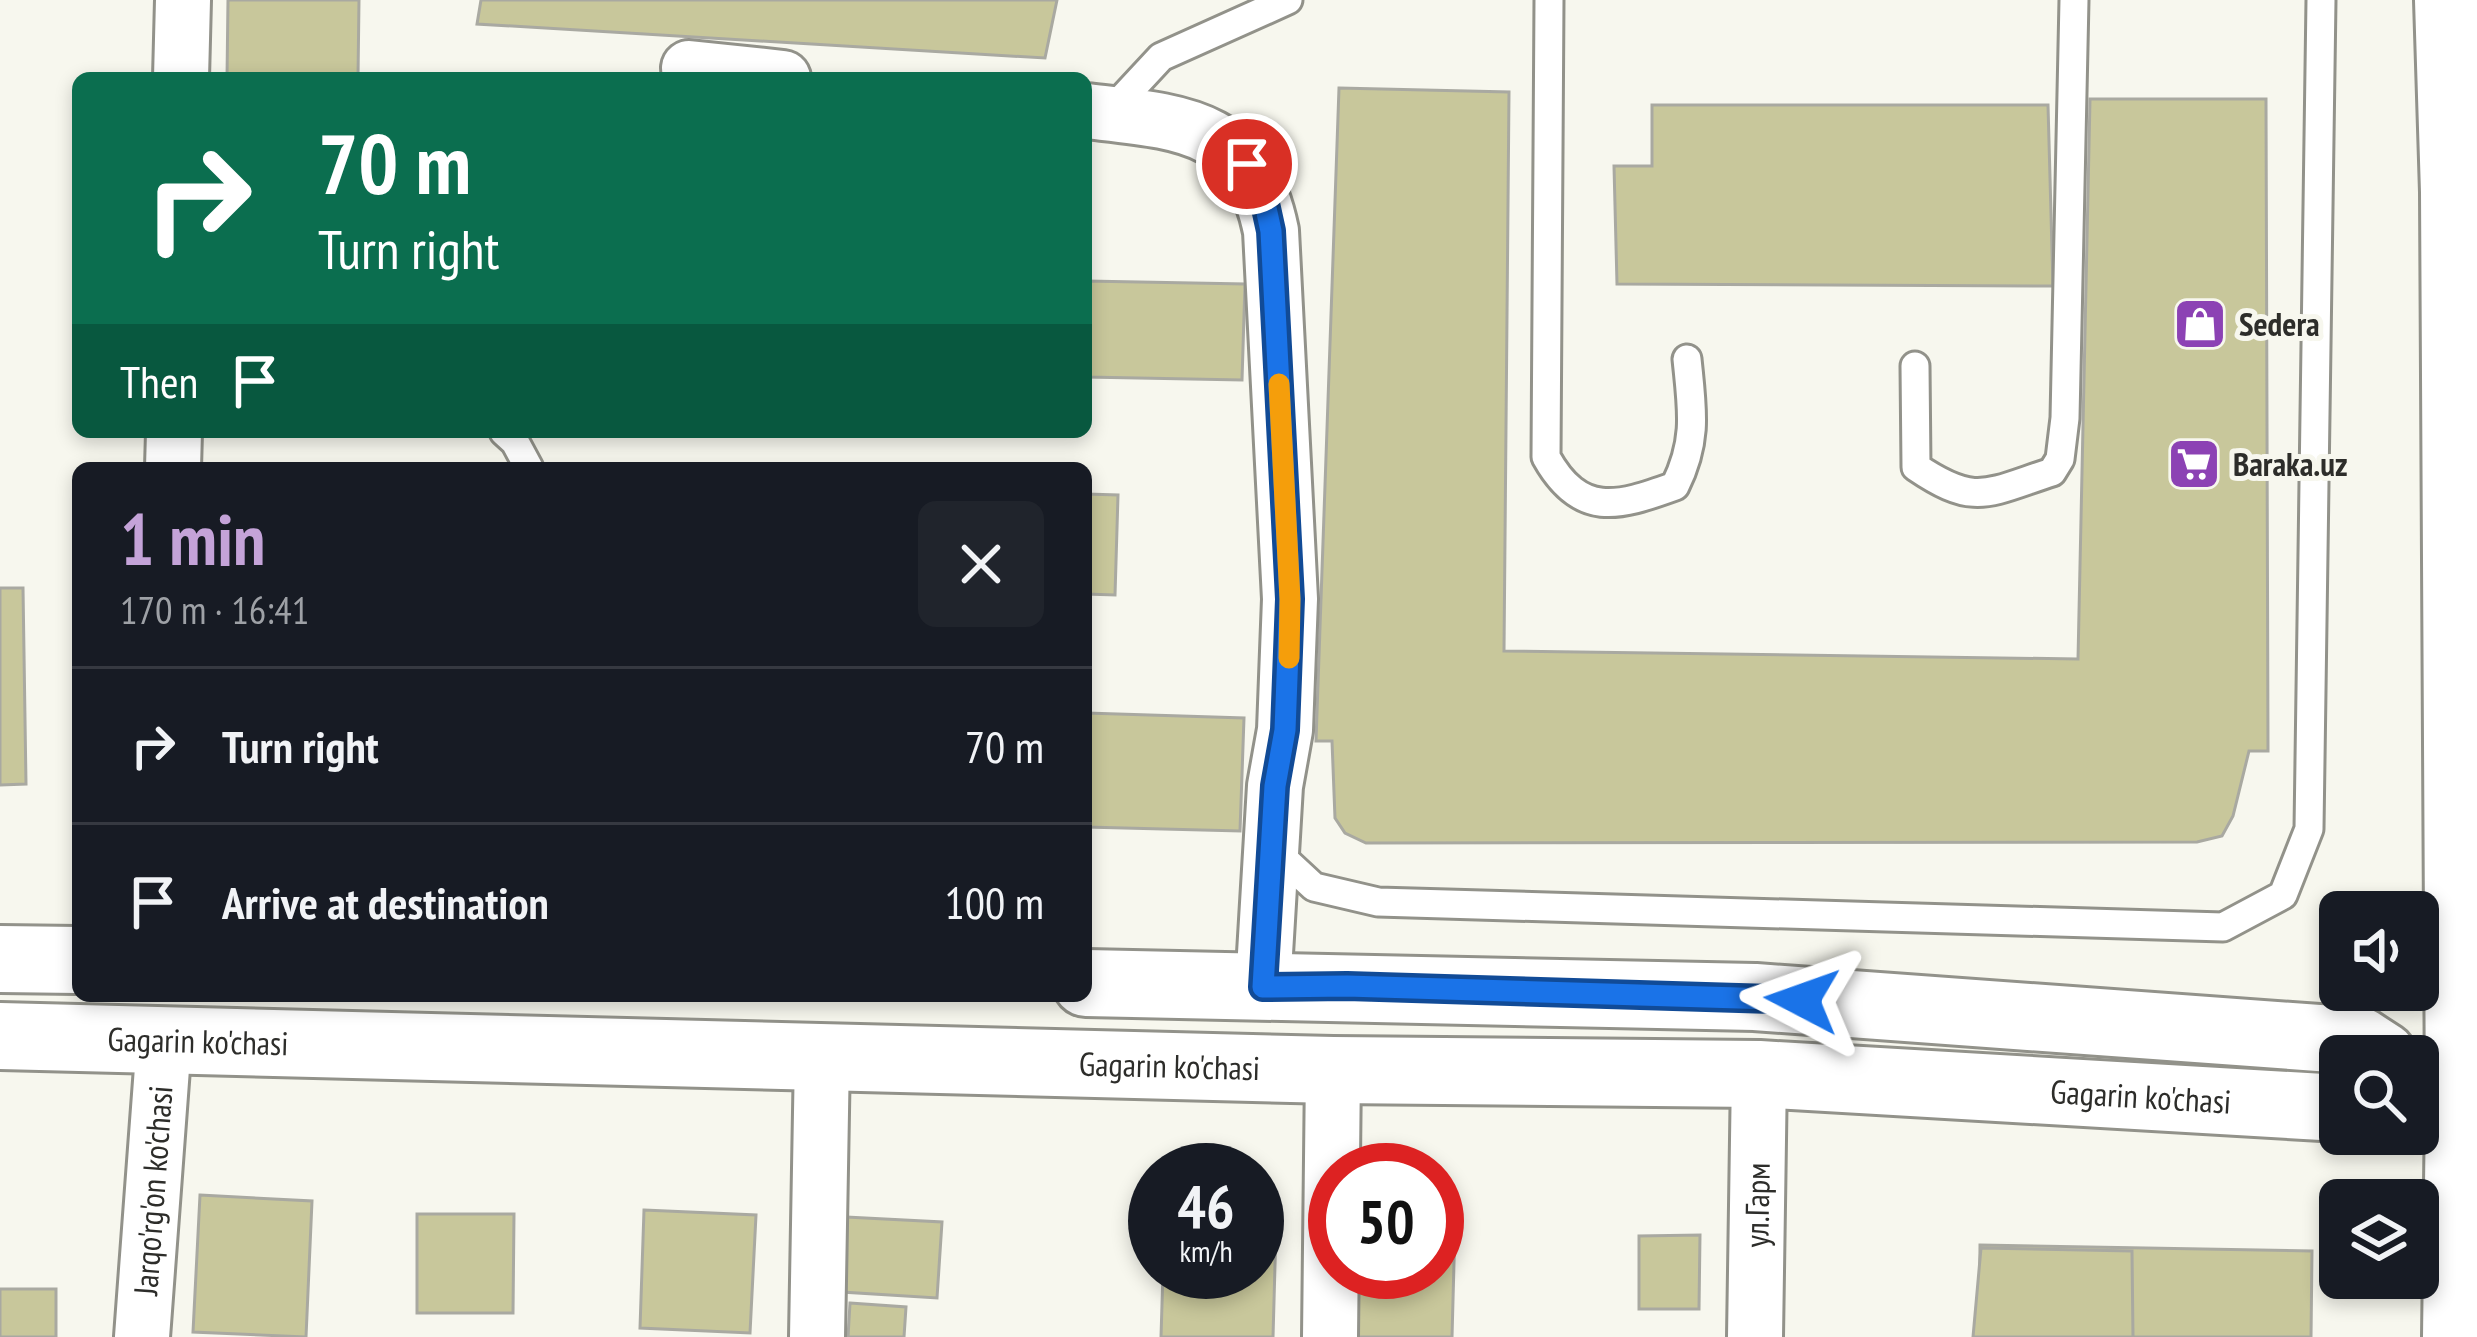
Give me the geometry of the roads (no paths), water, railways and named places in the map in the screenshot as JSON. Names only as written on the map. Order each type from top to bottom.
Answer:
[{"type":"main road","points":[[2448,0],[2466,191],[2443,1102],[2456,1337]]},
{"type":"main road","points":[[0,959],[72,960]]},
{"type":"main road","name":"Gagarin ko'chasi","points":[[1092,983],[1755,997],[2319,1038]]},
{"type":"main road","name":"Gagarin ko'chasi","points":[[0,1036],[1333,1070],[1759,1074],[2319,1107]]},
{"type":"street","points":[[181,72],[183,0]]},
{"type":"street","points":[[689,68],[727,72]]},
{"type":"street","points":[[1097,112],[1184,124],[1218,140],[1247,164],[1264,199],[1271,231],[1290,599],[1285,730],[1275,786],[1263,987]]},
{"type":"street","name":"Jarqo'rg'on ko'chasi","points":[[142,1337],[164,1041]]},
{"type":"street","points":[[817,1337],[822,1056]]},
{"type":"street","points":[[1330,1337],[1333,1070]]},
{"type":"street","name":"ул.Гарм","points":[[1755,1337],[1759,1074]]},
{"type":"lane","points":[[1097,112],[1161,57],[1288,0]]},
{"type":"lane","points":[[1549,0],[1546,457],[1561,484],[1588,503],[1634,501],[1676,486],[1691,454],[1687,359]]},
{"type":"lane","points":[[1915,366],[1916,466],[1951,490],[1977,494],[2052,472],[2060,459],[2065,418],[2074,0]]},
{"type":"lane","points":[[1273,849],[1314,887],[1378,902],[2224,927],[2283,895],[2309,829],[2321,0]]},
{"type":"place","name":"Sedera","points":[[2200,324]]},
{"type":"place","name":"Baraka.uz","points":[[2194,464]]}]
